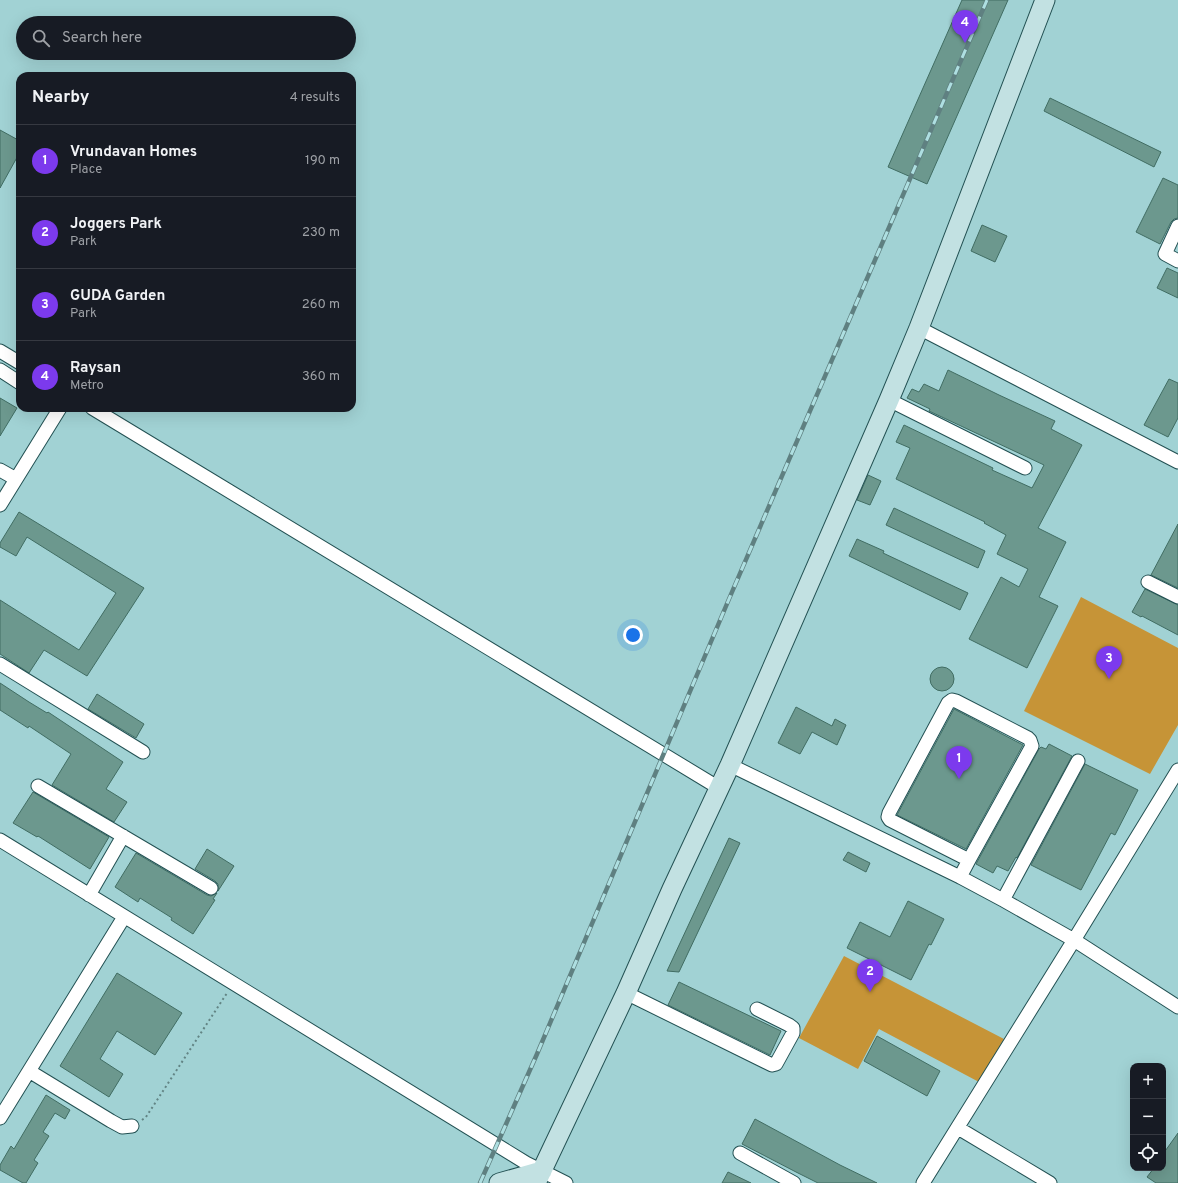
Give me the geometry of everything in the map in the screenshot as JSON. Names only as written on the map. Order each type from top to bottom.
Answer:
[{"type":"street","points":[[539,1177],[626,993],[672,889],[730,765],[889,400],[919,328],[1045,0]]},
{"type":"street","points":[[1178,226],[1165,254],[1178,261]]},
{"type":"street","points":[[919,328],[1178,462]]},
{"type":"street","points":[[0,351],[16,361]]},
{"type":"street","points":[[0,370],[16,380]]},
{"type":"street","points":[[889,400],[1026,468]]},
{"type":"street","points":[[0,505],[58,412]]},
{"type":"street","points":[[99,412],[719,788]]},
{"type":"street","points":[[0,470],[16,479]]},
{"type":"street","points":[[1148,582],[1178,597]]},
{"type":"street","points":[[0,664],[143,752]]},
{"type":"street","points":[[960,877],[1032,746],[1032,743],[1028,738],[952,700],[948,704],[888,813],[888,817],[890,820],[903,827],[969,860]]},
{"type":"street","points":[[1003,900],[1078,761]]},
{"type":"street","points":[[730,765],[960,877],[1003,900],[1074,940],[1178,1007]]},
{"type":"street","points":[[923,1183],[1178,770]]},
{"type":"street","points":[[38,786],[211,888]]},
{"type":"street","points":[[894,845],[903,827]]},
{"type":"street","points":[[89,895],[123,836]]},
{"type":"street","points":[[0,840],[519,1159],[539,1177]]},
{"type":"street","points":[[0,1118],[124,917]]},
{"type":"street","points":[[626,993],[772,1065],[776,1064],[793,1033],[793,1028],[757,1009]]},
{"type":"street","points":[[29,1071],[122,1127],[132,1126]]},
{"type":"street","points":[[958,1128],[1050,1183]]},
{"type":"street","points":[[740,1153],[794,1183]]},
{"type":"street","points":[[499,1183],[539,1177],[566,1183]]},
{"type":"path","points":[[132,1126],[146,1117],[233,984]]},
{"type":"shaded area","points":[[1081,597],[1178,648],[1178,725],[1150,774],[1024,711]]},
{"type":"shaded area","points":[[844,956],[1004,1039],[979,1082],[879,1029],[858,1069],[799,1038]]},
{"type":"building","points":[[962,0],[1008,0],[927,184],[888,167]]},
{"type":"building","points":[[1050,98],[1161,152],[1154,167],[1044,111]]},
{"type":"building","points":[[0,130],[16,139],[16,159],[0,188]]},
{"type":"building","points":[[1163,178],[1178,185],[1178,218],[1171,222],[1160,244],[1136,232]]},
{"type":"building","points":[[982,225],[1007,236],[995,262],[971,251]]},
{"type":"building","points":[[1167,268],[1178,273],[1178,298],[1157,288]]},
{"type":"building","points":[[948,370],[1055,421],[1051,429],[1082,445],[1038,528],[1066,542],[1039,597],[1058,606],[1027,668],[969,639],[1001,577],[1019,587],[1028,569],[997,554],[1006,535],[984,523],[985,522],[896,479],[910,448],[896,442],[904,425],[993,468],[992,470],[1032,488],[1044,465],[929,411],[930,409],[907,398],[912,389],[919,392],[924,384],[939,391]]},
{"type":"building","points":[[1169,379],[1178,383],[1178,418],[1168,437],[1144,425]]},
{"type":"building","points":[[0,398],[16,407],[16,410],[0,436]]},
{"type":"building","points":[[868,475],[881,481],[870,505],[857,500]]},
{"type":"building","points":[[894,508],[985,551],[978,568],[886,525]]},
{"type":"building","points":[[19,512],[144,588],[87,676],[44,650],[29,673],[0,654],[0,600],[79,650],[116,593],[27,537],[16,556],[0,547],[0,543]]},
{"type":"building","points":[[1178,524],[1178,588],[1151,575]]},
{"type":"building","points":[[857,539],[884,551],[883,553],[968,593],[960,610],[849,556]]},
{"type":"building","points":[[1145,589],[1178,605],[1178,635],[1132,612]]},
{"type":"building","points":[[942,667],[947,668],[953,674],[953,684],[947,690],[942,691],[937,690],[931,684],[930,679],[931,674],[937,668]]},
{"type":"building","points":[[0,683],[47,713],[48,712],[123,762],[106,789],[127,802],[114,822],[52,785],[71,754],[29,726],[28,728],[0,710]]},
{"type":"building","points":[[97,694],[144,724],[136,738],[88,709]]},
{"type":"building","points":[[796,707],[832,726],[835,719],[846,725],[837,745],[812,732],[800,754],[778,743]]},
{"type":"building","points":[[954,709],[1023,745],[966,849],[897,815]]},
{"type":"building","points":[[1049,744],[1072,756],[1017,858],[1016,857],[1008,871],[997,866],[993,873],[976,864],[1039,749],[1041,747],[1046,749]]},
{"type":"building","points":[[1085,764],[1138,790],[1115,835],[1111,833],[1081,890],[1031,865]]},
{"type":"building","points":[[33,792],[109,837],[90,869],[38,836],[37,837],[13,823]]},
{"type":"building","points":[[729,838],[740,843],[679,972],[667,971]]},
{"type":"building","points":[[207,849],[234,866],[218,891],[218,884],[215,881],[195,869]]},
{"type":"building","points":[[848,852],[870,863],[866,872],[843,860]]},
{"type":"building","points":[[136,853],[207,895],[211,896],[217,893],[213,899],[215,900],[193,934],[171,920],[172,918],[140,898],[138,902],[115,887]]},
{"type":"building","points":[[908,901],[944,919],[931,945],[929,944],[911,980],[847,948],[860,922],[890,937]]},
{"type":"building","points":[[117,973],[182,1013],[155,1055],[117,1031],[100,1059],[123,1074],[109,1097],[60,1066]]},
{"type":"building","points":[[679,982],[781,1031],[770,1055],[668,1005]]},
{"type":"building","points":[[877,1036],[940,1071],[927,1096],[864,1061]]},
{"type":"building","points":[[46,1095],[70,1110],[65,1119],[55,1113],[43,1132],[49,1136],[34,1160],[38,1163],[26,1183],[23,1183],[0,1170],[0,1165],[11,1146],[14,1149]]},
{"type":"building","points":[[755,1119],[840,1165],[877,1183],[818,1183],[742,1144]]},
{"type":"building","points":[[1178,1133],[1178,1183],[1156,1183],[1147,1177],[1152,1171],[1166,1171],[1166,1150]]},
{"type":"building","points":[[728,1172],[751,1183],[722,1183]]},
{"type":"railway","points":[[480,1183],[537,1054],[729,599],[987,0]]},
{"type":"place","name":"Raysan","points":[[965,43]]},
{"type":"place","name":"GUDA Garden","points":[[1109,679]]},
{"type":"place","name":"Vrundavan Homes","points":[[959,779]]},
{"type":"place","name":"Joggers Park","points":[[870,992]]}]
